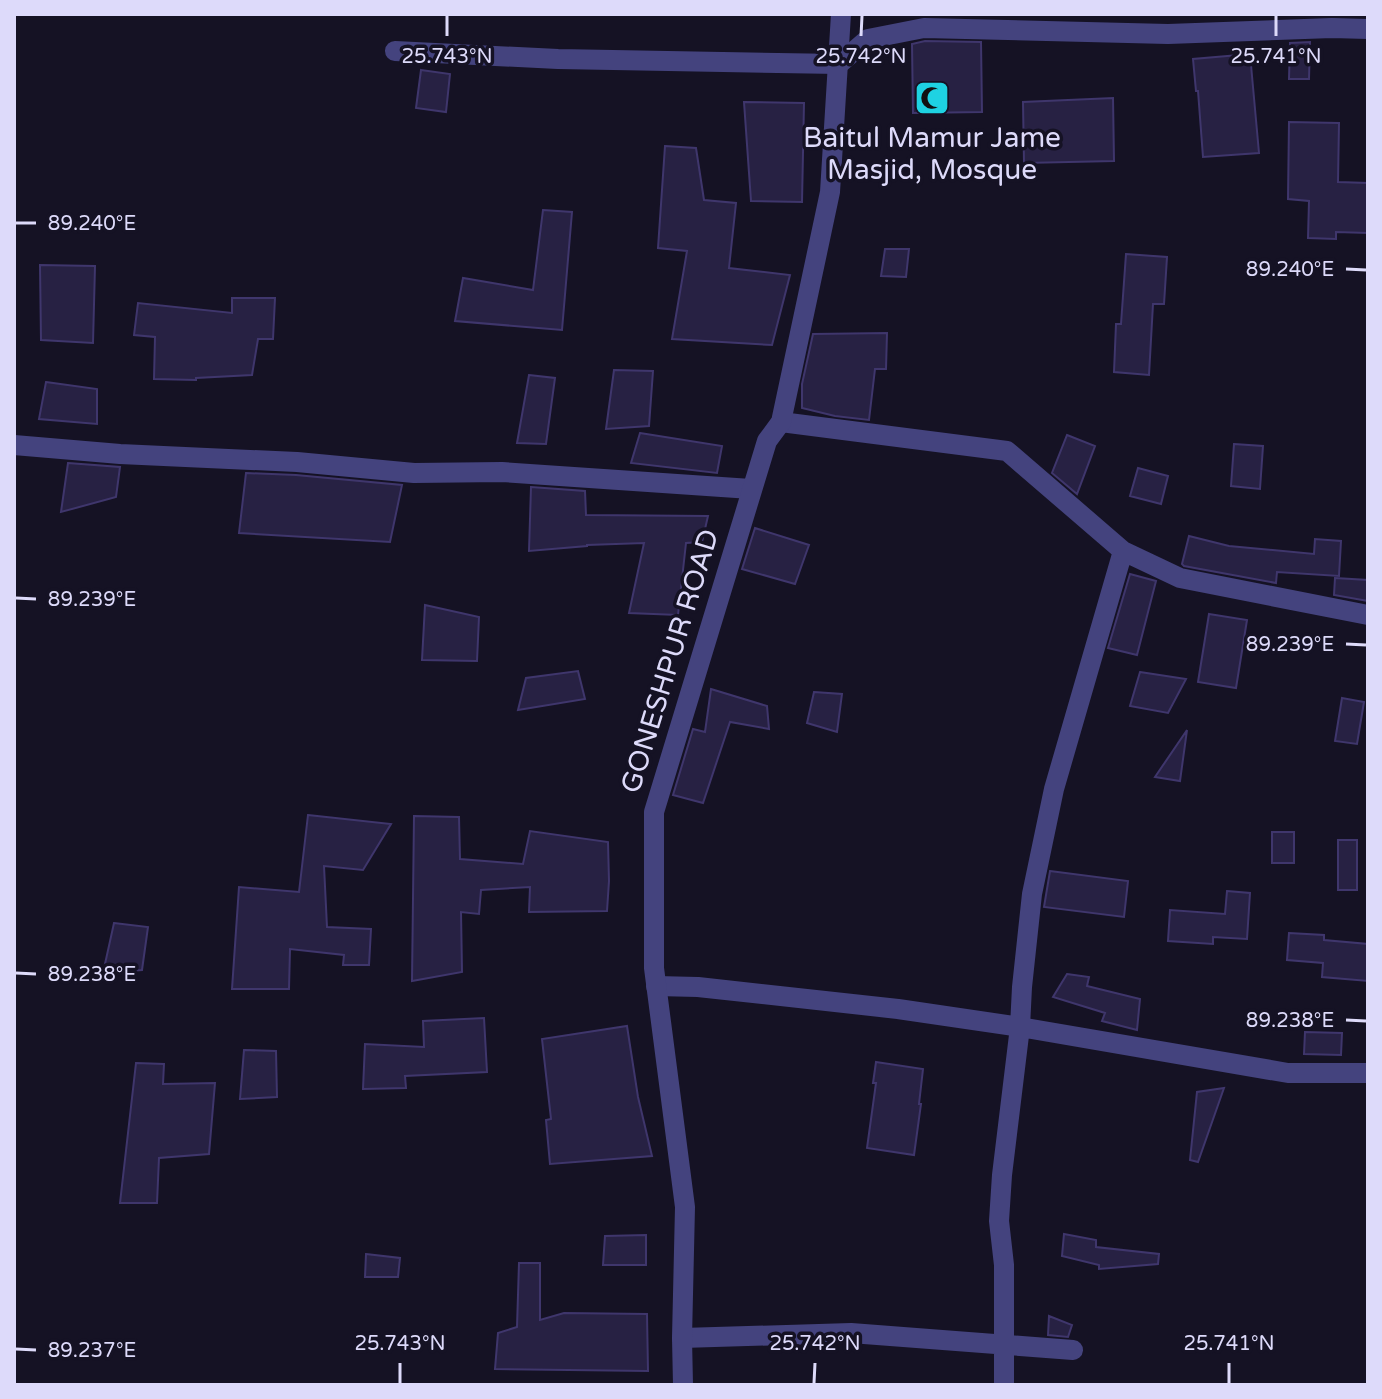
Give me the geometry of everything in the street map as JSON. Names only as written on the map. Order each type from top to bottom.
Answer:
[{"type":"street","name":"GONESHPUR ROAD","points":[[683,1385],[685,1207],[654,968],[654,812],[751,489],[767,441],[781,422],[830,192],[841,14]]},
{"type":"street","points":[[395,51],[558,59],[839,64],[868,39],[924,28],[1168,34],[1368,29]]},
{"type":"street","points":[[781,422],[1007,451],[1123,551],[1180,578],[1368,615]]},
{"type":"street","points":[[14,445],[120,454],[297,462],[414,473],[502,472],[751,489]]},
{"type":"street","points":[[1004,1385],[1004,1265],[999,1221],[1032,894],[1054,789],[1123,551]]},
{"type":"street","points":[[656,986],[698,987],[898,1009],[1288,1073],[1368,1073]]},
{"type":"street","points":[[682,1338],[851,1333],[1073,1350]]},
{"type":"building","points":[[925,41],[981,42],[982,112],[913,113],[912,44]]},
{"type":"building","points":[[1310,42],[1309,79],[1289,79],[1290,43]]},
{"type":"building","points":[[1250,54],[1259,153],[1203,157],[1193,59]]},
{"type":"building","points":[[421,70],[450,74],[446,112],[416,108]]},
{"type":"building","points":[[1113,98],[1114,161],[1024,163],[1023,102]]},
{"type":"building","points":[[744,102],[804,103],[802,202],[751,201]]},
{"type":"building","points":[[1289,122],[1339,123],[1338,182],[1368,183],[1368,233],[1336,232],[1336,239],[1308,238],[1309,201],[1288,199]]},
{"type":"building","points":[[665,146],[696,148],[704,200],[736,203],[729,268],[790,275],[772,345],[672,339],[687,251],[658,248]]},
{"type":"building","points":[[543,210],[572,212],[562,330],[455,321],[463,278],[533,290]]},
{"type":"building","points":[[885,249],[909,249],[906,277],[881,276]]},
{"type":"building","points":[[1126,254],[1167,257],[1164,304],[1153,304],[1149,375],[1114,372],[1116,324],[1121,324]]},
{"type":"building","points":[[40,265],[95,266],[93,343],[41,340]]},
{"type":"building","points":[[232,298],[275,298],[273,339],[258,339],[252,375],[196,380],[154,379],[155,337],[134,335],[138,303],[232,313]]},
{"type":"building","points":[[887,333],[886,369],[875,369],[869,420],[802,408],[802,384],[813,334]]},
{"type":"building","points":[[614,370],[653,371],[649,426],[606,429]]},
{"type":"building","points":[[529,375],[555,378],[546,444],[517,443]]},
{"type":"building","points":[[46,382],[97,389],[97,424],[39,419]]},
{"type":"building","points":[[640,433],[722,446],[717,473],[631,463]]},
{"type":"building","points":[[1067,435],[1095,446],[1077,494],[1052,473]]},
{"type":"building","points":[[1234,444],[1263,446],[1260,489],[1231,486]]},
{"type":"building","points":[[68,463],[120,467],[116,497],[61,512]]},
{"type":"building","points":[[1138,468],[1168,476],[1161,504],[1130,496]]},
{"type":"building","points":[[246,473],[402,485],[390,542],[239,533]]},
{"type":"building","points":[[531,487],[585,491],[586,515],[708,516],[702,542],[686,543],[678,615],[629,613],[644,543],[529,551]]},
{"type":"building","points":[[755,528],[809,545],[795,584],[742,569]]},
{"type":"building","points":[[1189,536],[1229,546],[1314,554],[1315,539],[1341,541],[1339,576],[1277,572],[1276,583],[1184,566]]},
{"type":"building","points":[[1130,574],[1156,581],[1137,655],[1108,648]]},
{"type":"building","points":[[1335,578],[1368,580],[1368,601],[1334,595]]},
{"type":"building","points":[[425,605],[479,617],[477,661],[422,660]]},
{"type":"building","points":[[1209,614],[1247,620],[1236,688],[1198,682]]},
{"type":"building","points":[[578,671],[585,699],[518,710],[526,678]]},
{"type":"building","points":[[1140,672],[1186,679],[1168,713],[1130,706]]},
{"type":"building","points":[[711,689],[767,706],[769,729],[730,722],[703,803],[673,795],[693,729],[705,732]]},
{"type":"building","points":[[814,692],[842,694],[837,732],[807,723]]},
{"type":"building","points":[[1342,698],[1364,702],[1357,744],[1335,741]]},
{"type":"building","points":[[1187,730],[1180,781],[1155,777]]},
{"type":"building","points":[[308,815],[391,824],[363,870],[324,866],[327,927],[371,929],[369,965],[343,965],[344,955],[290,949],[289,989],[232,989],[239,887],[299,892]]},
{"type":"building","points":[[414,816],[459,817],[460,859],[523,864],[530,831],[608,842],[607,911],[529,912],[530,887],[481,890],[479,914],[461,912],[462,972],[412,981]]},
{"type":"building","points":[[1272,832],[1294,832],[1294,863],[1272,863]]},
{"type":"building","points":[[1338,840],[1357,840],[1357,890],[1338,890]]},
{"type":"building","points":[[1050,871],[1128,881],[1124,917],[1044,907]]},
{"type":"building","points":[[1227,891],[1250,893],[1247,939],[1213,937],[1213,944],[1168,941],[1170,910],[1225,914]]},
{"type":"building","points":[[114,923],[148,927],[142,970],[103,973]]},
{"type":"building","points":[[1289,933],[1324,935],[1324,940],[1368,944],[1368,981],[1322,977],[1323,963],[1287,960]]},
{"type":"building","points":[[1067,974],[1089,977],[1087,986],[1140,999],[1137,1030],[1102,1021],[1105,1013],[1053,997]]},
{"type":"building","points":[[484,1018],[487,1072],[405,1076],[406,1088],[363,1089],[365,1044],[424,1047],[423,1021]]},
{"type":"building","points":[[627,1026],[638,1097],[652,1156],[550,1164],[546,1120],[551,1119],[542,1039]]},
{"type":"building","points":[[1305,1032],[1342,1033],[1341,1055],[1304,1054]]},
{"type":"building","points":[[244,1050],[276,1051],[277,1097],[240,1099]]},
{"type":"building","points":[[876,1062],[923,1069],[914,1155],[867,1148]]},
{"type":"building","points":[[136,1063],[164,1064],[163,1084],[215,1083],[209,1154],[159,1158],[157,1203],[120,1203]]},
{"type":"building","points":[[1224,1088],[1198,1162],[1190,1160],[1197,1092]]},
{"type":"building","points":[[1064,1234],[1096,1240],[1096,1247],[1159,1254],[1158,1264],[1099,1269],[1099,1265],[1062,1256]]},
{"type":"building","points":[[646,1235],[646,1265],[603,1265],[605,1236]]},
{"type":"building","points":[[366,1254],[400,1258],[398,1277],[365,1277]]},
{"type":"building","points":[[519,1263],[540,1263],[540,1320],[564,1313],[647,1314],[648,1371],[495,1369],[498,1333],[517,1327]]},
{"type":"building","points":[[1049,1316],[1072,1325],[1068,1337],[1048,1335]]},
{"type":"place","name":"Baitul Mamur Jame Masjid, Mosque","points":[[932,98]]}]
